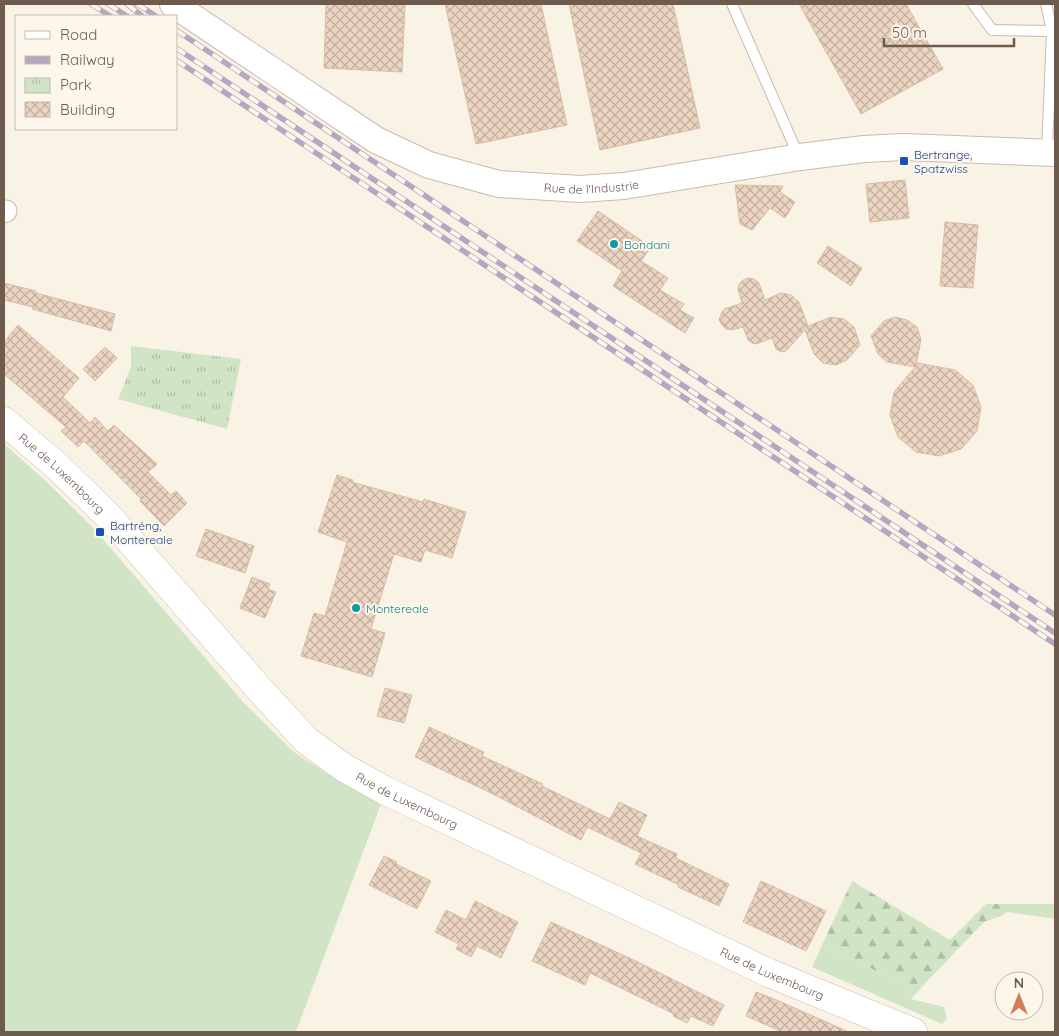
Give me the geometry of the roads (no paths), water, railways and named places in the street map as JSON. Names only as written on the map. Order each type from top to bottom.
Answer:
[{"type":"main road","name":"Rue de Luxembourg","points":[[4,421],[58,467],[110,518],[306,740],[343,767],[384,790],[769,974],[913,1032]]},
{"type":"street","name":"Rue de l'Industrie","points":[[174,4],[376,140],[428,165],[499,184],[580,188],[624,186],[800,157],[864,149],[904,147],[1051,153]]},
{"type":"lane","points":[[732,4],[800,157]]},
{"type":"lane","points":[[973,4],[992,30],[1052,31]]},
{"type":"lane","points":[[1046,4],[1052,31],[1051,153]]},
{"type":"railway","points":[[91,4],[108,15]]},
{"type":"railway","points":[[108,4],[125,15]]},
{"type":"railway","points":[[127,4],[141,15]]},
{"type":"railway","points":[[137,4],[154,15]]},
{"type":"railway","points":[[178,31],[1055,615]]},
{"type":"railway","points":[[178,49],[1055,633]]},
{"type":"railway","points":[[178,61],[1055,644]]},
{"type":"place","name":"Bertrange, Spatzwiss","points":[[904,161]]},
{"type":"place","name":"Bondani","points":[[614,244]]},
{"type":"place","name":"Bartréng, Montereale","points":[[100,532]]},
{"type":"place","name":"Montereale","points":[[356,608]]}]
